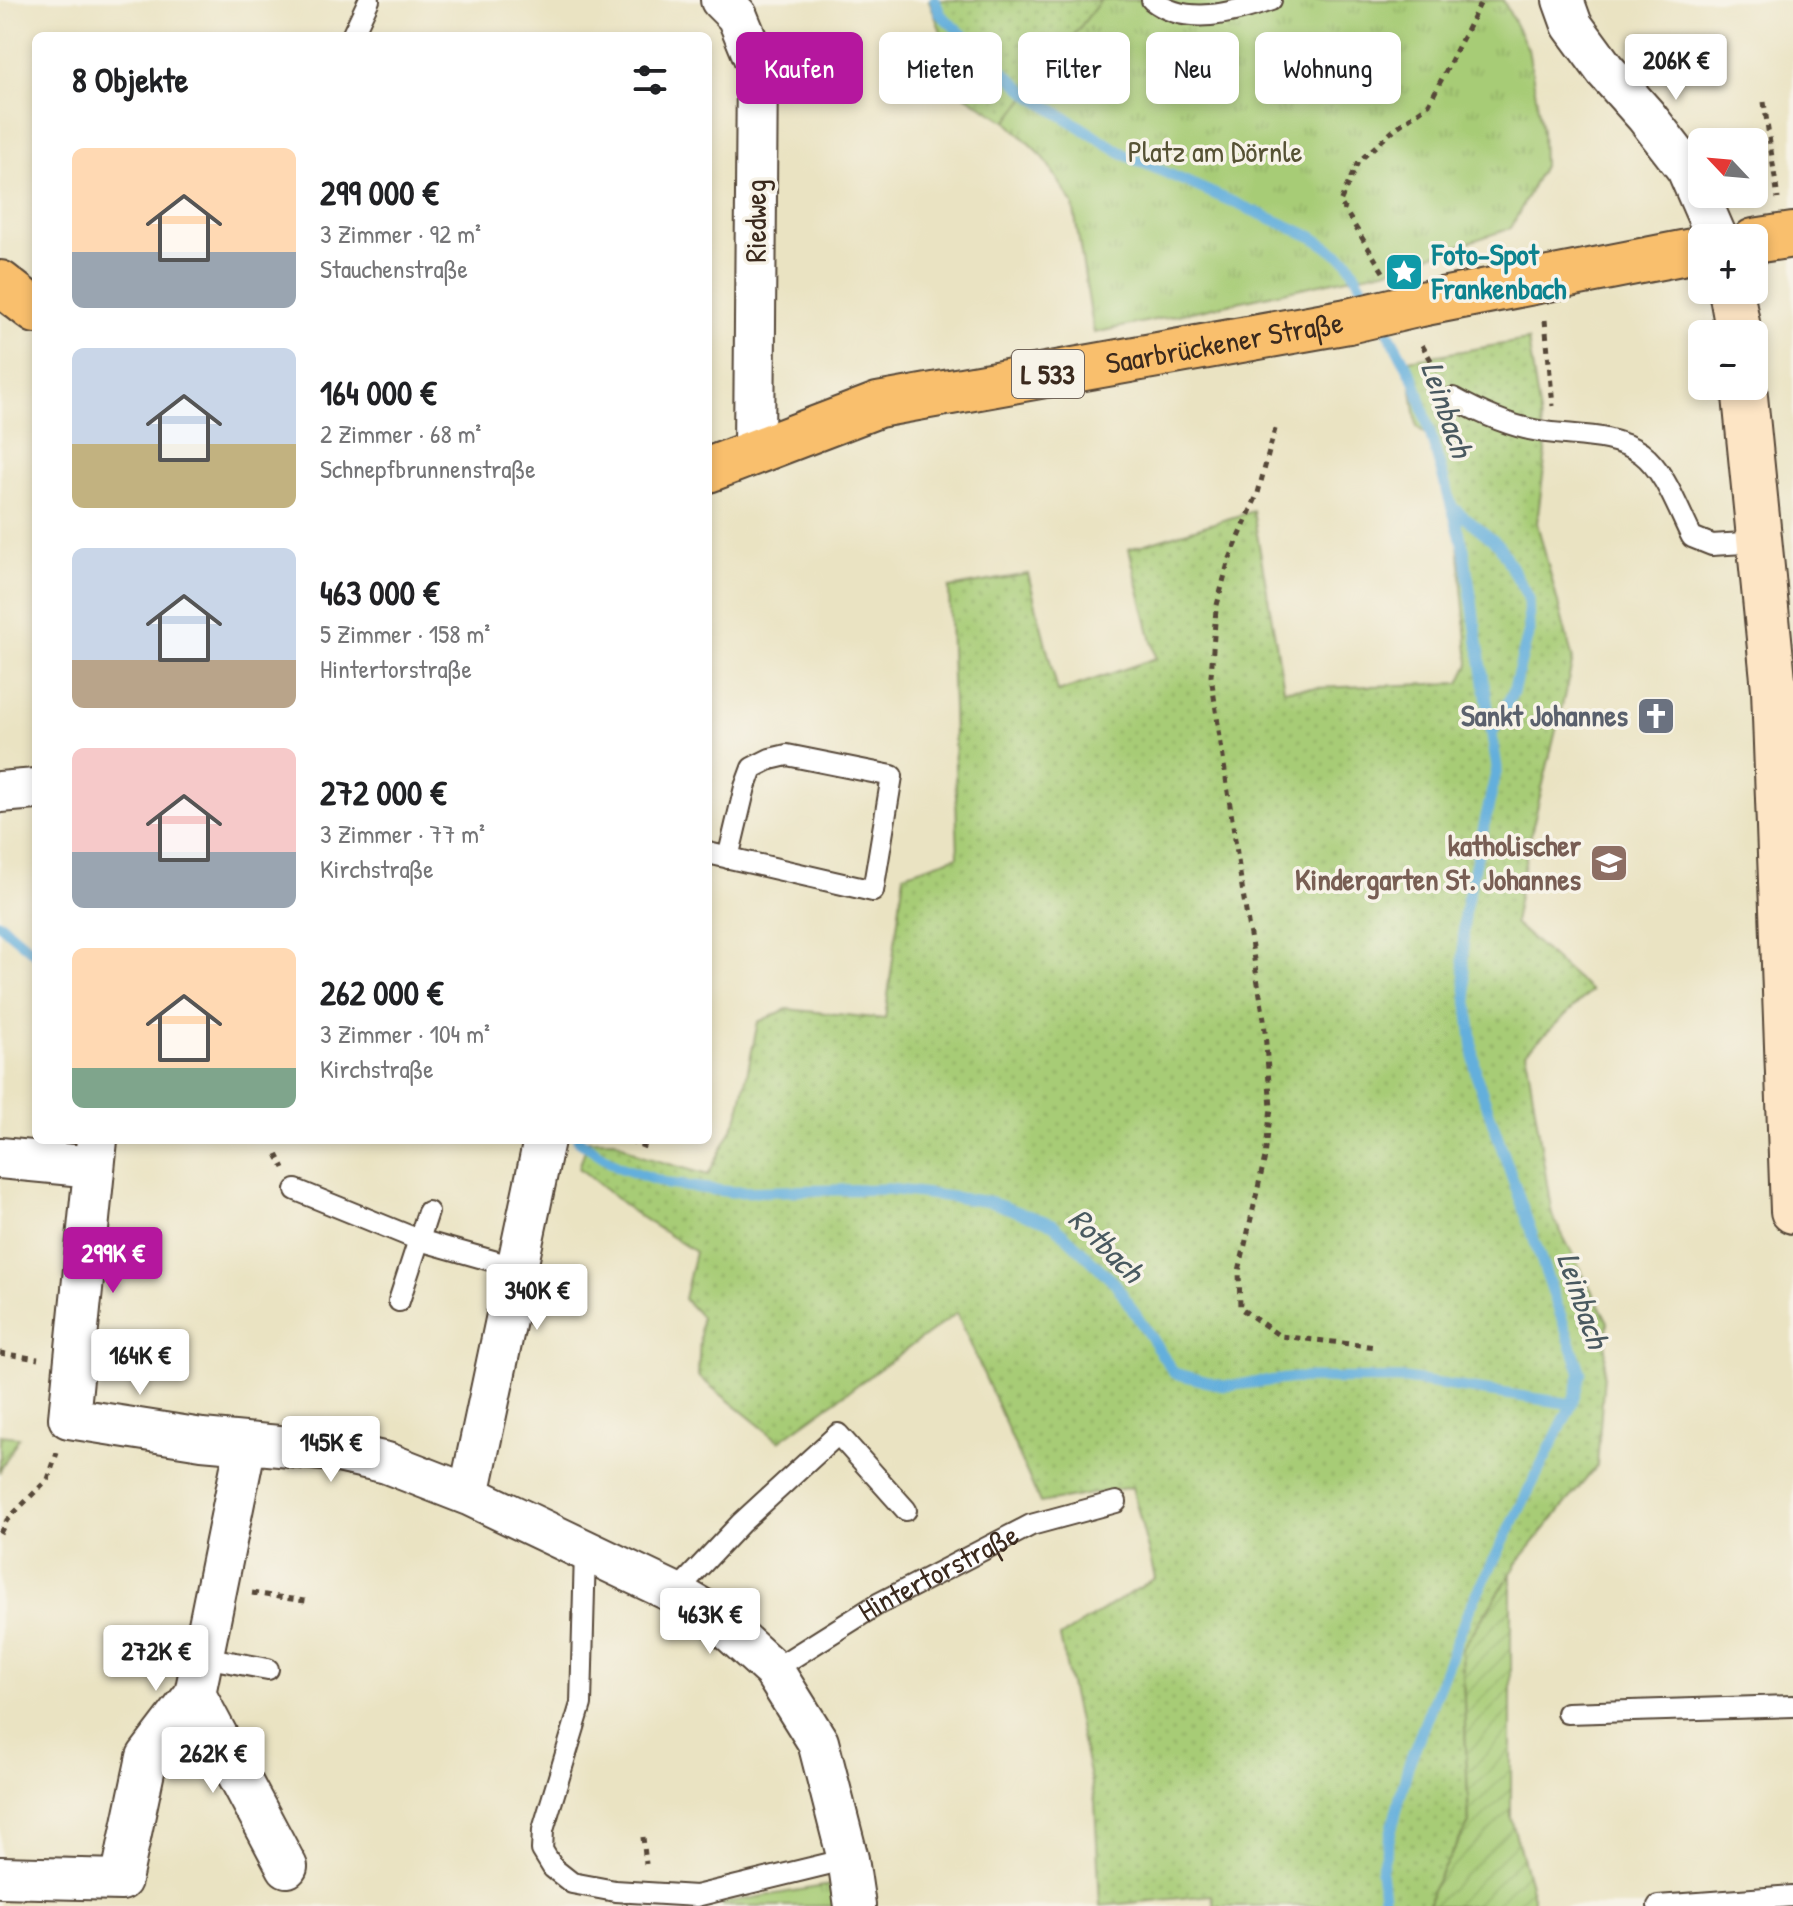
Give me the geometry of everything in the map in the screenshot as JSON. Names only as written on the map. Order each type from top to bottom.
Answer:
[{"type":"main road","name":"Saarbrückener Straße","points":[[712,468],[878,405],[1348,321],[1418,318],[1688,252]]},
{"type":"main road","points":[[0,283],[32,308]]},
{"type":"main road","points":[[1745,400],[1774,689],[1787,911],[1793,1211]]},
{"type":"street","name":"Riedweg","points":[[721,0],[737,16],[757,65],[754,451]]},
{"type":"street","points":[[1563,0],[1572,25],[1605,70],[1687,169],[1711,224]]},
{"type":"street","points":[[0,792],[32,789]]},
{"type":"street","points":[[469,1495],[543,1147]]},
{"type":"street","points":[[0,1158],[96,1153],[69,1418],[246,1443],[334,1451],[387,1463],[469,1495],[675,1593],[712,1615],[773,1670],[818,1742],[848,1859],[855,1906]]},
{"type":"street","points":[[0,1877],[121,1880],[147,1757],[199,1676],[246,1443]]},
{"type":"street","points":[[199,1676],[287,1867]]},
{"type":"lane","points":[[354,32],[369,0]]},
{"type":"lane","points":[[1152,0],[1162,8],[1211,16],[1271,0]]},
{"type":"lane","points":[[1453,398],[1487,416],[1536,431],[1616,440],[1643,454],[1664,480],[1692,537],[1712,545],[1759,542]]},
{"type":"lane","points":[[787,755],[892,776],[873,891],[718,855],[752,768],[770,759],[787,755]]},
{"type":"lane","points":[[296,1190],[419,1240],[518,1268]]},
{"type":"lane","points":[[399,1301],[428,1212]]},
{"type":"lane","points":[[675,1593],[741,1523],[838,1434],[906,1510]]},
{"type":"lane","name":"Hintertorstraße","points":[[773,1670],[878,1604],[1031,1525],[1116,1502]]},
{"type":"lane","points":[[585,1551],[581,1704],[543,1830],[542,1850],[553,1868],[572,1883],[615,1891],[696,1896],[848,1859]]},
{"type":"lane","points":[[199,1676],[268,1669]]},
{"type":"lane","points":[[1567,1713],[1793,1706]]},
{"type":"lane","points":[[1658,1906],[1793,1896]]},
{"type":"path","points":[[1385,276],[1340,202],[1358,162],[1429,104],[1482,0]]},
{"type":"path","points":[[1764,102],[1777,237]]},
{"type":"path","points":[[1418,318],[1453,398]]},
{"type":"path","points":[[1548,351],[1553,414]]},
{"type":"path","points":[[1275,429],[1258,493],[1228,563],[1216,609],[1211,676],[1240,880],[1264,1019],[1271,1108],[1265,1157],[1239,1271],[1240,1308],[1280,1336],[1377,1347]]},
{"type":"path","points":[[638,1144],[648,1148]]},
{"type":"path","points":[[0,1533],[7,1520],[48,1479],[69,1418]]},
{"type":"path","points":[[216,1588],[311,1602]]},
{"type":"green space","points":[[929,0],[1101,0],[1076,32],[1018,32],[1018,104],[1021,104],[1007,122],[979,104],[1002,104],[1002,32],[941,32]]},
{"type":"green space","name":"Platz am Dörnle","points":[[1101,0],[1503,0],[1528,49],[1542,130],[1543,166],[1511,228],[1389,269],[1094,333],[1073,204],[1044,158],[1007,122],[1021,104],[1130,104],[1130,32],[1076,32]]},
{"type":"green space","points":[[1528,340],[1546,452],[1537,523],[1573,660],[1528,846],[1514,923],[1591,991],[1526,1052],[1552,1215],[1608,1322],[1597,1466],[1521,1558],[1462,1649],[1469,1823],[1432,1889],[1429,1906],[1214,1906],[1212,1895],[1100,1906],[1095,1802],[1060,1637],[1155,1578],[1132,1487],[1040,1503],[957,1313],[779,1441],[698,1376],[701,1317],[684,1299],[695,1252],[633,1212],[579,1168],[587,1144],[622,1144],[641,1156],[708,1175],[738,1117],[758,1022],[787,1009],[885,1019],[904,874],[958,856],[949,588],[1028,574],[1058,692],[1156,658],[1129,549],[1253,511],[1284,689],[1460,683],[1469,664],[1456,521],[1434,441],[1417,427],[1408,360]]},
{"type":"green space","points":[[0,1435],[19,1437],[0,1471]]},
{"type":"green space","points":[[1511,1574],[1511,1818],[1533,1896],[1533,1906],[1429,1906],[1432,1889],[1469,1823],[1462,1649]]},
{"type":"green space","points":[[831,1885],[835,1906],[722,1906],[722,1903]]},
{"type":"waterway","name":"Leinbach","points":[[935,0],[940,14],[1031,96],[1125,155],[1313,237],[1347,260],[1373,306]]},
{"type":"waterway","name":"Leinbach","points":[[1382,321],[1415,381],[1464,549],[1497,768],[1464,915],[1463,960],[1476,1075],[1581,1373],[1572,1404],[1467,1614],[1408,1766],[1381,1871],[1385,1906]]},
{"type":"waterway","name":"Leinbach","points":[[1451,506],[1499,545],[1528,597],[1529,631],[1513,692],[1492,734]]},
{"type":"waterway","name":"Rotbach","points":[[0,924],[32,951]]},
{"type":"waterway","name":"Rotbach","points":[[584,1144],[619,1167],[668,1184],[732,1192],[889,1189],[990,1202],[1053,1224],[1115,1283],[1174,1373],[1224,1386],[1296,1378],[1406,1379],[1572,1404]]},
{"type":"place","name":"Foto-Spot Frankenbach","points":[[1404,272]]},
{"type":"place","name":"Sankt Johannes","points":[[1656,716]]},
{"type":"place","name":"katholischer Kindergarten St. Johannes","points":[[1609,863]]}]
